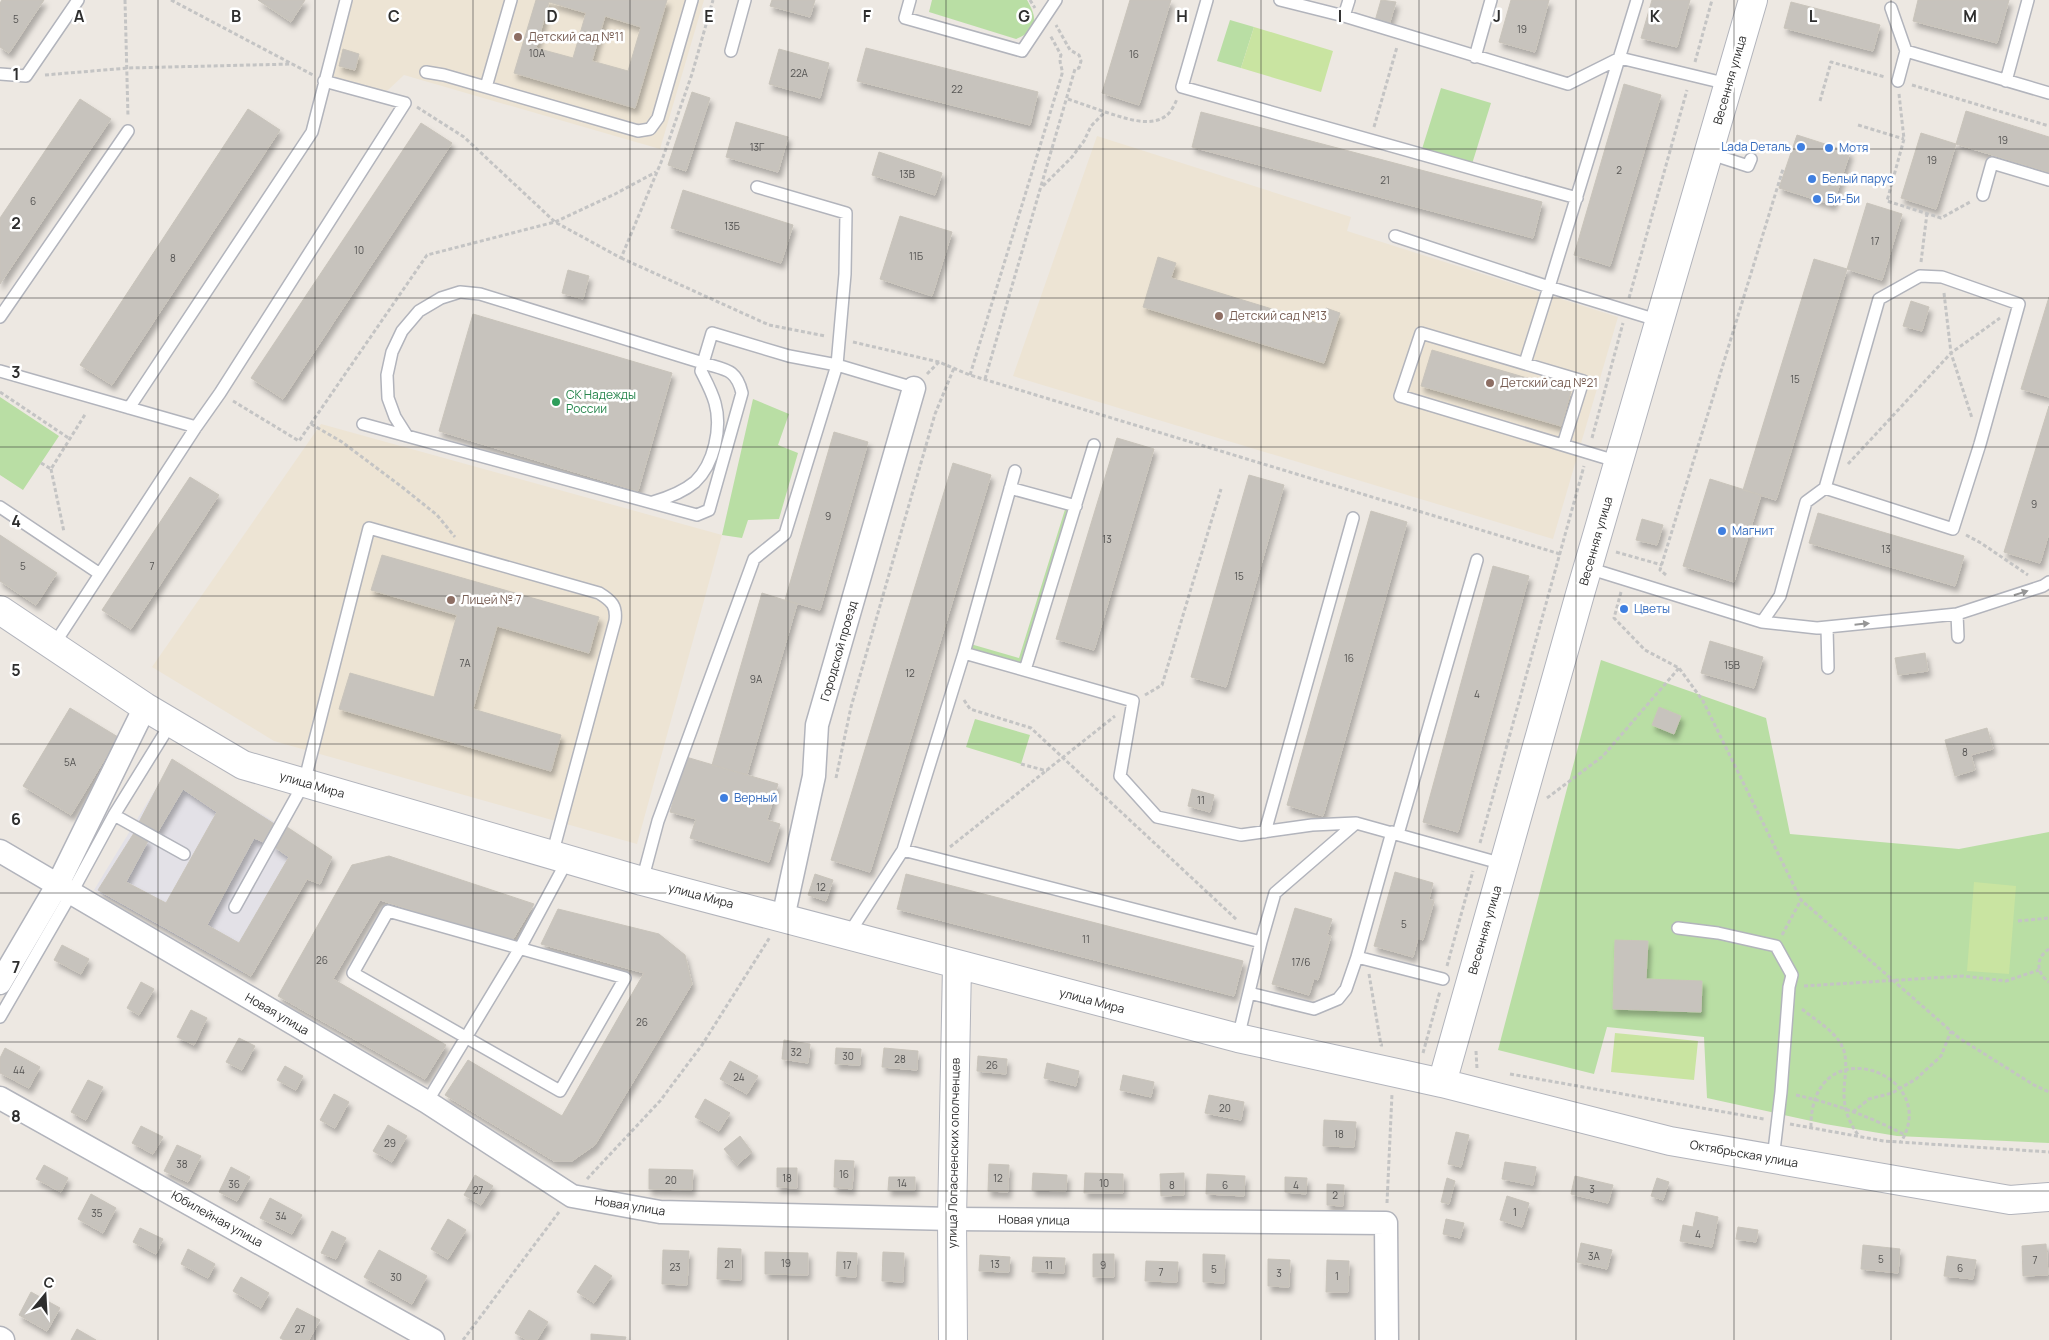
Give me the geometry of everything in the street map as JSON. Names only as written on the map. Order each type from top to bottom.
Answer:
[{"type":"street","name":"Весенняя улица","points":[[1445,1072],[1591,557],[1753,0]]},
{"type":"street","name":"Городской проезд","points":[[783,918],[814,776],[818,725],[914,388]]},
{"type":"street","name":"улица Мира","points":[[0,610],[145,707],[242,765],[642,881],[1238,1038],[1445,1072]]},
{"type":"street","points":[[0,983],[65,889],[145,707]]},
{"type":"street","name":"Новая улица","points":[[0,851],[427,1102],[572,1196],[660,1212],[952,1219],[1386,1224]]},
{"type":"street","name":"улица Лопасненских ополченцев","points":[[953,1340],[952,1219],[957,965]]},
{"type":"street","name":"Октябрьская улица","points":[[1445,1072],[1670,1141],[2010,1200],[2049,1198]]},
{"type":"street","name":"Юбилейная улица","points":[[0,1098],[433,1340]]},
{"type":"street","points":[[1386,1224],[1387,1340]]},
{"type":"lane","points":[[0,74],[26,76],[78,0]]},
{"type":"lane","points":[[129,408],[312,132],[346,0]]},
{"type":"lane","points":[[486,87],[511,0]]},
{"type":"lane","points":[[426,72],[444,75],[638,131],[650,129],[658,118],[692,0]]},
{"type":"lane","points":[[731,50],[745,0]]},
{"type":"lane","points":[[910,0],[904,18],[1022,52],[1056,0]]},
{"type":"lane","points":[[1207,0],[1182,88],[1577,198]]},
{"type":"lane","points":[[1280,0],[1344,16],[1568,84],[1620,58],[1728,84]]},
{"type":"lane","points":[[1344,16],[1349,0]]},
{"type":"lane","points":[[1475,57],[1491,0]]},
{"type":"lane","points":[[1525,363],[1637,0]]},
{"type":"lane","points":[[2006,81],[2028,0]]},
{"type":"lane","points":[[1891,8],[1906,50],[1898,81]]},
{"type":"lane","points":[[1906,50],[2049,93]]},
{"type":"lane","points":[[54,646],[196,427],[220,394],[405,103],[324,81]]},
{"type":"lane","points":[[0,317],[128,131]]},
{"type":"lane","points":[[1708,154],[1748,166],[1750,159]]},
{"type":"lane","points":[[1983,195],[1992,163],[2049,180]]},
{"type":"lane","points":[[642,881],[658,821],[754,559],[785,534],[837,364],[845,274],[846,213],[757,187]]},
{"type":"lane","points":[[1395,236],[1549,287],[1660,321]]},
{"type":"lane","points":[[1762,622],[1780,596],[1806,502],[1825,488],[1879,299],[1920,276],[1942,277],[2019,304],[1980,444],[1953,529],[1825,488]]},
{"type":"lane","points":[[364,424],[407,436],[651,502],[697,515],[709,510],[742,394],[736,377],[728,371],[480,294],[460,292],[441,298],[420,311],[402,331],[392,352],[387,375],[388,398],[395,417],[407,436]]},
{"type":"lane","points":[[1563,445],[1583,381],[1421,332],[1400,396],[1619,462]]},
{"type":"lane","points":[[651,502],[680,492],[695,482],[706,468],[712,451],[718,422],[715,403],[700,371],[712,333],[789,356],[837,364],[914,388]]},
{"type":"lane","points":[[0,372],[196,427]]},
{"type":"lane","points":[[1026,670],[1094,445]]},
{"type":"lane","points":[[848,935],[903,850],[955,684],[1015,471]]},
{"type":"lane","points":[[1010,488],[1076,506]]},
{"type":"lane","points":[[0,507],[100,574]]},
{"type":"lane","points":[[1266,832],[1353,518]]},
{"type":"lane","points":[[235,907],[304,783],[369,528],[599,593],[611,600],[616,609],[615,621],[560,857],[520,948],[427,1102]]},
{"type":"lane","points":[[1591,557],[1624,578],[1669,593],[1762,622],[1817,628],[1957,614],[2046,584]]},
{"type":"lane","points":[[1249,993],[1314,1009],[1338,999],[1362,958],[1395,833],[1477,560]]},
{"type":"lane","points":[[1957,614],[1958,637]]},
{"type":"lane","points":[[1827,628],[1828,668]]},
{"type":"lane","points":[[964,653],[1133,701],[1120,776],[1157,817],[1240,835],[1312,825],[1356,823],[1503,864]]},
{"type":"lane","points":[[0,1017],[65,889],[171,723]]},
{"type":"lane","points":[[114,815],[184,854]]},
{"type":"lane","points":[[1238,1038],[1275,893],[1356,823]]},
{"type":"lane","points":[[903,850],[1261,942]]},
{"type":"lane","points":[[388,911],[520,948],[625,978],[560,1091],[467,1036],[353,973],[388,911]]},
{"type":"lane","points":[[1678,928],[1718,933],[1776,946],[1792,975],[1788,993],[1781,1092],[1772,1159]]},
{"type":"lane","points":[[1362,958],[1443,979]]},
{"type":"path","points":[[125,0],[128,131]]},
{"type":"path","points":[[171,0],[324,81]]},
{"type":"path","points":[[621,258],[662,160],[692,74],[714,0]]},
{"type":"path","points":[[985,379],[1075,70],[1079,68],[1081,61],[1079,55],[1070,50],[1045,16],[1030,0]]},
{"type":"path","points":[[1423,1054],[1712,0]]},
{"type":"path","points":[[970,375],[1063,69],[1060,64],[1061,55],[1045,16]]},
{"type":"path","points":[[1370,140],[1401,34]]},
{"type":"path","points":[[1820,101],[1831,62],[2049,126]]},
{"type":"path","points":[[26,76],[128,68],[292,64]]},
{"type":"path","points":[[1898,81],[1904,139],[1887,201],[1941,218],[1983,195]]},
{"type":"path","points":[[1068,99],[1134,120],[1153,120],[1166,116],[1182,88]]},
{"type":"path","points":[[405,103],[423,110],[464,137],[555,222],[621,258],[769,325],[939,362],[970,375],[1560,554]]},
{"type":"path","points":[[1042,186],[1072,157],[1084,142],[1091,126],[1105,112]]},
{"type":"path","points":[[1858,125],[1904,139]]},
{"type":"path","points":[[1669,593],[1672,582],[1660,570],[1783,169]]},
{"type":"path","points":[[1920,276],[1927,213]]},
{"type":"path","points":[[1942,277],[1951,353],[1980,444]]},
{"type":"path","points":[[1825,488],[1951,353],[2019,304]]},
{"type":"path","points":[[914,388],[939,362]]},
{"type":"path","points":[[836,782],[851,707],[935,414],[954,368]]},
{"type":"path","points":[[0,392],[70,439]]},
{"type":"path","points":[[68,552],[51,469],[86,413]]},
{"type":"path","points":[[311,424],[360,455],[437,515],[458,540],[461,554]]},
{"type":"path","points":[[41,463],[51,469]]},
{"type":"path","points":[[1953,529],[1981,543],[2046,584]]},
{"type":"path","points":[[1591,557],[1662,565]]},
{"type":"path","points":[[1624,578],[1614,618],[1645,650],[1680,668],[1703,701],[1801,900],[1951,1031],[2049,1092]]},
{"type":"path","points":[[1540,803],[1603,756],[1680,668]]},
{"type":"path","points":[[955,684],[970,709],[1032,728],[1261,942]]},
{"type":"path","points":[[1021,764],[1047,772]]},
{"type":"path","points":[[1776,946],[1801,900]]},
{"type":"path","points":[[463,1340],[572,1196],[665,1094],[702,1045],[783,918]]},
{"type":"path","points":[[2018,921],[2049,918]]},
{"type":"path","points":[[2049,949],[2042,954],[2039,960],[2039,970],[2044,979],[2049,982]]},
{"type":"path","points":[[1362,958],[1382,1045]]},
{"type":"path","points":[[1788,993],[1892,979],[1963,976],[2006,981],[2039,970]]},
{"type":"path","points":[[1788,993],[1837,1038],[1843,1047],[1846,1069],[1844,1093],[1846,1110],[1853,1128],[1860,1136]]},
{"type":"path","points":[[1853,1112],[1869,1099],[1892,1093],[1916,1079],[1941,1056],[1951,1031]]},
{"type":"path","points":[[1475,1043],[1477,1069]]},
{"type":"path","points":[[1414,1052],[1423,1054],[1445,1072],[1487,1070]]},
{"type":"path","points":[[1810,1127],[1810,1116],[1814,1098],[1820,1087],[1846,1069],[1855,1067],[1877,1072],[1888,1078],[1900,1089],[1910,1110],[1909,1125],[1901,1142]]},
{"type":"path","points":[[1506,1074],[1901,1142],[2049,1152]]},
{"type":"path","points":[[1781,1092],[1814,1098],[1889,1126],[1905,1135]]},
{"type":"path","points":[[1386,1224],[1392,1110]]},
{"type":"shaded area","name":"Детский сад №11","points":[[353,0],[704,0],[660,149],[404,75],[387,91],[332,77]]},
{"type":"shaded area","name":"Детский сад №13","points":[[1097,136],[1351,217],[1347,231],[1618,317],[1553,539],[1013,376]]},
{"type":"shaded area","name":"Лицей № 7","points":[[321,424],[722,535],[637,844],[274,741],[152,667]]},
{"type":"shaded area","points":[[172,762],[317,847],[243,973],[94,890]]},
{"type":"green space","points":[[932,0],[1027,0],[1033,13],[1034,23],[1029,32],[1016,39],[929,12]]},
{"type":"green space","points":[[1230,20],[1254,27],[1241,68],[1217,61]]},
{"type":"green space","points":[[1254,27],[1333,51],[1321,92],[1241,68]]},
{"type":"green space","points":[[1441,88],[1491,103],[1472,164],[1422,149]]},
{"type":"green space","points":[[0,397],[59,436],[23,490],[0,475]]},
{"type":"green space","points":[[753,399],[789,414],[778,445],[798,453],[779,519],[748,520],[742,538],[722,535]]},
{"type":"green space","points":[[1067,503],[1076,506],[1025,670],[964,653],[967,643],[1019,658]]},
{"type":"green space","points":[[1601,660],[1766,718],[1790,834],[1959,849],[2049,832],[2049,1143],[1897,1136],[1825,1124],[1707,1098],[1704,1037],[1607,1027],[1594,1074],[1498,1050]]},
{"type":"green space","points":[[975,719],[1030,735],[1021,764],[966,747]]},
{"type":"green space","points":[[1974,882],[2016,886],[2009,974],[1967,971]]},
{"type":"green space","points":[[1615,1033],[1698,1041],[1694,1080],[1611,1072]]},
{"type":"building","points":[[2,0],[44,0],[9,53],[0,47],[0,3]]},
{"type":"building","points":[[258,0],[305,0],[291,22]]},
{"type":"building","points":[[536,0],[667,0],[635,108],[514,73]],"holes":[[[549,2],[586,13],[573,58],[536,48]],[[605,16],[641,27],[628,71],[592,61]]]},
{"type":"building","points":[[772,0],[815,0],[810,17],[770,6]]},
{"type":"building","points":[[1130,0],[1171,0],[1139,105],[1102,93]]},
{"type":"building","points":[[1381,0],[1396,2],[1389,25],[1375,21]]},
{"type":"building","points":[[1511,0],[1549,0],[1535,52],[1499,42]]},
{"type":"building","points":[[1652,0],[1690,0],[1677,47],[1641,38]]},
{"type":"building","points":[[1918,0],[2009,0],[1997,43],[1913,21]]},
{"type":"building","points":[[1791,2],[1880,25],[1873,51],[1784,28]]},
{"type":"building","points":[[866,48],[1038,92],[1030,125],[857,81]]},
{"type":"building","points":[[343,49],[359,54],[355,70],[339,66]]},
{"type":"building","points":[[779,49],[829,63],[820,98],[769,84]]},
{"type":"building","points":[[1624,84],[1661,95],[1610,266],[1574,255]]},
{"type":"building","points":[[692,92],[710,98],[686,171],[668,165]]},
{"type":"building","points":[[80,99],[111,119],[0,284],[0,218]]},
{"type":"building","points":[[248,109],[280,130],[112,385],[80,365]]},
{"type":"building","points":[[1966,111],[2049,137],[2049,172],[1956,144]]},
{"type":"building","points":[[1201,112],[1542,202],[1533,238],[1192,147]]},
{"type":"building","points":[[736,122],[788,137],[778,172],[726,157]]},
{"type":"building","points":[[421,123],[452,143],[283,399],[251,378]]},
{"type":"building","points":[[1921,133],[1956,144],[1936,209],[1901,198]]},
{"type":"building","name":"Белый парус","points":[[1797,135],[1850,152],[1833,205],[1779,188]]},
{"type":"building","points":[[879,152],[942,173],[935,195],[872,175]]},
{"type":"building","points":[[683,190],[793,225],[781,263],[671,228]]},
{"type":"building","points":[[1867,203],[1902,214],[1882,280],[1847,269]]},
{"type":"building","points":[[900,216],[952,232],[932,296],[880,279]]},
{"type":"building","points":[[1158,257],[1176,263],[1171,278],[1321,324],[1326,308],[1340,313],[1324,363],[1143,307]]},
{"type":"building","points":[[1814,259],[1847,269],[1776,500],[1743,490]]},
{"type":"building","points":[[568,270],[589,276],[583,299],[562,293]]},
{"type":"building","points":[[2049,297],[2049,397],[2021,389]]},
{"type":"building","points":[[1911,301],[1929,307],[1922,331],[1903,326]]},
{"type":"building","name":"СК Надежды России","points":[[473,314],[672,373],[638,491],[439,431]]},
{"type":"building","points":[[1432,350],[1571,391],[1561,426],[1421,386]]},
{"type":"building","points":[[2049,406],[2049,533],[2040,563],[2004,552]]},
{"type":"building","points":[[834,432],[868,442],[820,610],[785,600]]},
{"type":"building","points":[[1117,438],[1154,449],[1094,650],[1056,639]]},
{"type":"building","points":[[953,463],[991,475],[870,872],[831,860]]},
{"type":"building","points":[[1249,475],[1284,485],[1226,687],[1191,677]]},
{"type":"building","points":[[190,477],[219,495],[131,629],[102,610]]},
{"type":"building","name":"Магнит","points":[[1710,479],[1761,495],[1734,582],[1683,566]]},
{"type":"building","points":[[1371,511],[1407,522],[1323,816],[1287,805]]},
{"type":"building","points":[[1818,513],[1964,556],[1955,586],[1809,543]]},
{"type":"building","points":[[1642,519],[1663,525],[1657,545],[1636,540]]},
{"type":"building","points":[[0,535],[57,573],[36,605],[0,581]]},
{"type":"building","points":[[382,555],[599,617],[589,653],[497,626],[473,709],[561,735],[551,771],[339,709],[350,673],[434,697],[457,615],[371,590]]},
{"type":"building","points":[[1493,566],[1529,576],[1458,832],[1423,822]]},
{"type":"building","points":[[762,593],[797,604],[747,775],[712,765]]},
{"type":"building","points":[[1710,641],[1763,657],[1754,688],[1701,673]]},
{"type":"building","points":[[1925,653],[1928,671],[1898,675],[1895,658]]},
{"type":"building","points":[[1659,707],[1681,716],[1674,734],[1652,725]]},
{"type":"building","points":[[70,708],[118,737],[71,815],[23,786]]},
{"type":"building","points":[[1987,728],[1993,749],[1971,755],[1975,770],[1955,776],[1945,740]]},
{"type":"building","name":"Верный","points":[[686,757],[778,784],[767,820],[780,824],[769,862],[690,838],[696,819],[670,812]]},
{"type":"building","points":[[172,759],[276,825],[268,844],[254,838],[207,925],[239,943],[289,857],[273,846],[284,825],[332,857],[320,884],[307,879],[251,976],[98,890],[134,833],[148,841],[126,882],[166,903],[217,812],[183,789],[156,835],[138,824]]},
{"type":"building","points":[[1192,789],[1214,795],[1210,812],[1188,806]]},
{"type":"building","points":[[389,856],[534,904],[512,941],[380,900],[333,979],[446,1045],[425,1079],[278,996],[352,865]]},
{"type":"building","points":[[1395,872],[1433,883],[1429,899],[1434,901],[1423,940],[1418,938],[1413,957],[1374,946]]},
{"type":"building","points":[[815,874],[833,880],[826,901],[808,895]]},
{"type":"building","points":[[906,874],[1243,961],[1234,996],[897,909]]},
{"type":"building","points":[[1295,908],[1332,919],[1327,935],[1331,936],[1318,980],[1314,978],[1309,995],[1272,984]]},
{"type":"building","points":[[558,909],[659,934],[685,955],[692,984],[595,1145],[572,1161],[554,1161],[445,1095],[468,1060],[562,1116],[644,973],[541,944]]},
{"type":"building","points":[[1615,940],[1648,941],[1646,979],[1702,981],[1701,1012],[1613,1009]]},
{"type":"building","points":[[62,945],[89,959],[81,974],[54,960]]},
{"type":"building","points":[[141,982],[154,989],[139,1015],[127,1008]]},
{"type":"building","points":[[191,1010],[207,1018],[194,1045],[177,1037]]},
{"type":"building","points":[[239,1038],[255,1046],[242,1070],[226,1062]]},
{"type":"building","points":[[784,1040],[810,1044],[808,1063],[782,1059]]},
{"type":"building","points":[[5,1048],[40,1067],[29,1088],[0,1073],[0,1058]]},
{"type":"building","points":[[836,1048],[861,1049],[860,1065],[835,1064]]},
{"type":"building","points":[[884,1048],[918,1051],[917,1070],[882,1067]]},
{"type":"building","points":[[978,1056],[1007,1059],[1006,1074],[977,1071]]},
{"type":"building","points":[[730,1061],[758,1076],[747,1094],[720,1079]]},
{"type":"building","points":[[1047,1063],[1079,1071],[1076,1086],[1044,1078]]},
{"type":"building","points":[[285,1066],[303,1076],[296,1090],[277,1080]]},
{"type":"building","points":[[1123,1075],[1154,1082],[1151,1097],[1120,1090]]},
{"type":"building","points":[[88,1080],[103,1087],[86,1120],[71,1112]]},
{"type":"building","points":[[334,1094],[349,1102],[335,1128],[320,1120]]},
{"type":"building","points":[[1209,1095],[1244,1102],[1241,1120],[1205,1113]]},
{"type":"building","points":[[705,1099],[730,1113],[719,1131],[695,1117]]},
{"type":"building","points":[[1324,1120],[1356,1122],[1354,1147],[1323,1146]]},
{"type":"building","points":[[388,1125],[407,1136],[392,1162],[373,1151]]},
{"type":"building","points":[[141,1126],[163,1137],[153,1154],[132,1143]]},
{"type":"building","points":[[1456,1132],[1469,1135],[1461,1167],[1448,1164]]},
{"type":"building","points":[[740,1136],[752,1152],[737,1165],[724,1149]]},
{"type":"building","points":[[177,1145],[201,1156],[188,1182],[164,1171]]},
{"type":"building","points":[[835,1160],[854,1161],[852,1189],[834,1187]]},
{"type":"building","points":[[1505,1162],[1536,1167],[1533,1185],[1502,1179]]},
{"type":"building","points":[[989,1164],[1009,1165],[1008,1192],[988,1191]]},
{"type":"building","points":[[44,1165],[68,1178],[61,1192],[36,1179]]},
{"type":"building","points":[[231,1167],[250,1177],[237,1201],[219,1192]]},
{"type":"building","points":[[777,1168],[797,1168],[797,1188],[777,1187]]},
{"type":"building","points":[[649,1169],[693,1170],[692,1190],[649,1189]]},
{"type":"building","points":[[1033,1173],[1067,1175],[1066,1191],[1032,1190]]},
{"type":"building","points":[[1085,1173],[1123,1174],[1123,1193],[1084,1193]]},
{"type":"building","points":[[1184,1173],[1184,1195],[1161,1196],[1160,1174]]},
{"type":"building","points":[[1207,1174],[1245,1176],[1244,1196],[1206,1194]]},
{"type":"building","points":[[475,1175],[493,1186],[481,1205],[464,1195]]},
{"type":"building","points":[[1575,1176],[1613,1185],[1608,1203],[1571,1194]]},
{"type":"building","points":[[889,1177],[915,1177],[915,1190],[888,1190]]},
{"type":"building","points":[[1285,1177],[1307,1178],[1306,1194],[1285,1192]]},
{"type":"building","points":[[1447,1178],[1455,1181],[1449,1204],[1441,1202]]},
{"type":"building","points":[[1657,1178],[1669,1182],[1663,1200],[1651,1196]]},
{"type":"building","points":[[1327,1184],[1344,1185],[1343,1206],[1327,1205]]},
{"type":"building","points":[[91,1194],[116,1208],[103,1233],[78,1219]]},
{"type":"building","points":[[1507,1196],[1529,1203],[1522,1227],[1500,1220]]},
{"type":"building","points":[[270,1198],[302,1215],[292,1234],[260,1218]]},
{"type":"building","points":[[1696,1212],[1718,1217],[1712,1247],[1680,1241],[1683,1225],[1693,1227]]},
{"type":"building","points":[[448,1219],[466,1230],[448,1259],[431,1249]]},
{"type":"building","points":[[1446,1219],[1464,1223],[1460,1238],[1443,1234]]},
{"type":"building","points":[[1738,1227],[1758,1230],[1756,1242],[1736,1239]]},
{"type":"building","points":[[140,1228],[163,1239],[156,1254],[133,1242]]},
{"type":"building","points":[[332,1231],[346,1238],[336,1259],[321,1253]]},
{"type":"building","points":[[1581,1243],[1612,1250],[1607,1269],[1577,1262]]},
{"type":"building","points":[[2046,1244],[2048,1275],[2023,1276],[2022,1246]]},
{"type":"building","points":[[1863,1245],[1900,1249],[1898,1273],[1861,1269]]},
{"type":"building","points":[[718,1248],[741,1249],[741,1280],[717,1279]]},
{"type":"building","points":[[188,1249],[215,1264],[208,1278],[181,1264]]},
{"type":"building","points":[[379,1250],[427,1276],[412,1304],[364,1277]]},
{"type":"building","points":[[663,1250],[689,1251],[687,1285],[662,1284]]},
{"type":"building","points":[[765,1252],[808,1253],[808,1275],[765,1274]]},
{"type":"building","points":[[837,1252],[857,1253],[856,1277],[836,1276]]},
{"type":"building","points":[[883,1252],[904,1253],[903,1282],[882,1281]]},
{"type":"building","points":[[1093,1254],[1114,1254],[1114,1277],[1093,1277]]},
{"type":"building","points":[[1203,1254],[1225,1255],[1224,1283],[1203,1282]]},
{"type":"building","points":[[980,1255],[1010,1257],[1009,1272],[979,1271]]},
{"type":"building","points":[[1947,1256],[1976,1260],[1973,1279],[1944,1276]]},
{"type":"building","points":[[1033,1257],[1065,1258],[1064,1273],[1032,1272]]},
{"type":"building","points":[[1268,1259],[1290,1260],[1289,1287],[1268,1286]]},
{"type":"building","points":[[1327,1260],[1349,1261],[1348,1292],[1326,1292]]},
{"type":"building","points":[[1146,1261],[1178,1262],[1177,1282],[1145,1281]]},
{"type":"building","points":[[595,1265],[612,1276],[594,1303],[577,1292]]},
{"type":"building","points":[[241,1277],[269,1293],[261,1308],[233,1291]]},
{"type":"building","points":[[31,1292],[60,1308],[47,1331],[19,1315]]},
{"type":"building","points":[[297,1308],[320,1320],[309,1340],[284,1340],[280,1338]]},
{"type":"building","points":[[529,1310],[548,1322],[537,1340],[527,1340],[515,1333]]},
{"type":"building","points":[[77,1329],[96,1340],[71,1340]]},
{"type":"building","points":[[591,1334],[626,1337],[625,1340],[591,1340]]},
{"type":"place","name":"Детский сад №11","points":[[518,37]]},
{"type":"place","name":"Lada Dеталь","points":[[1801,147]]},
{"type":"place","name":"Мотя","points":[[1829,148]]},
{"type":"place","name":"Белый парус","points":[[1812,179]]},
{"type":"place","name":"Би-Би","points":[[1817,199]]},
{"type":"place","name":"Детский сад №13","points":[[1219,316]]},
{"type":"place","name":"Детский сад №21","points":[[1490,383]]},
{"type":"place","name":"СК Надежды России","points":[[556,402]]},
{"type":"place","name":"Магнит","points":[[1722,531]]},
{"type":"place","name":"Лицей № 7","points":[[451,600]]},
{"type":"place","name":"Цветы","points":[[1624,609]]},
{"type":"place","name":"Верный","points":[[724,798]]}]
